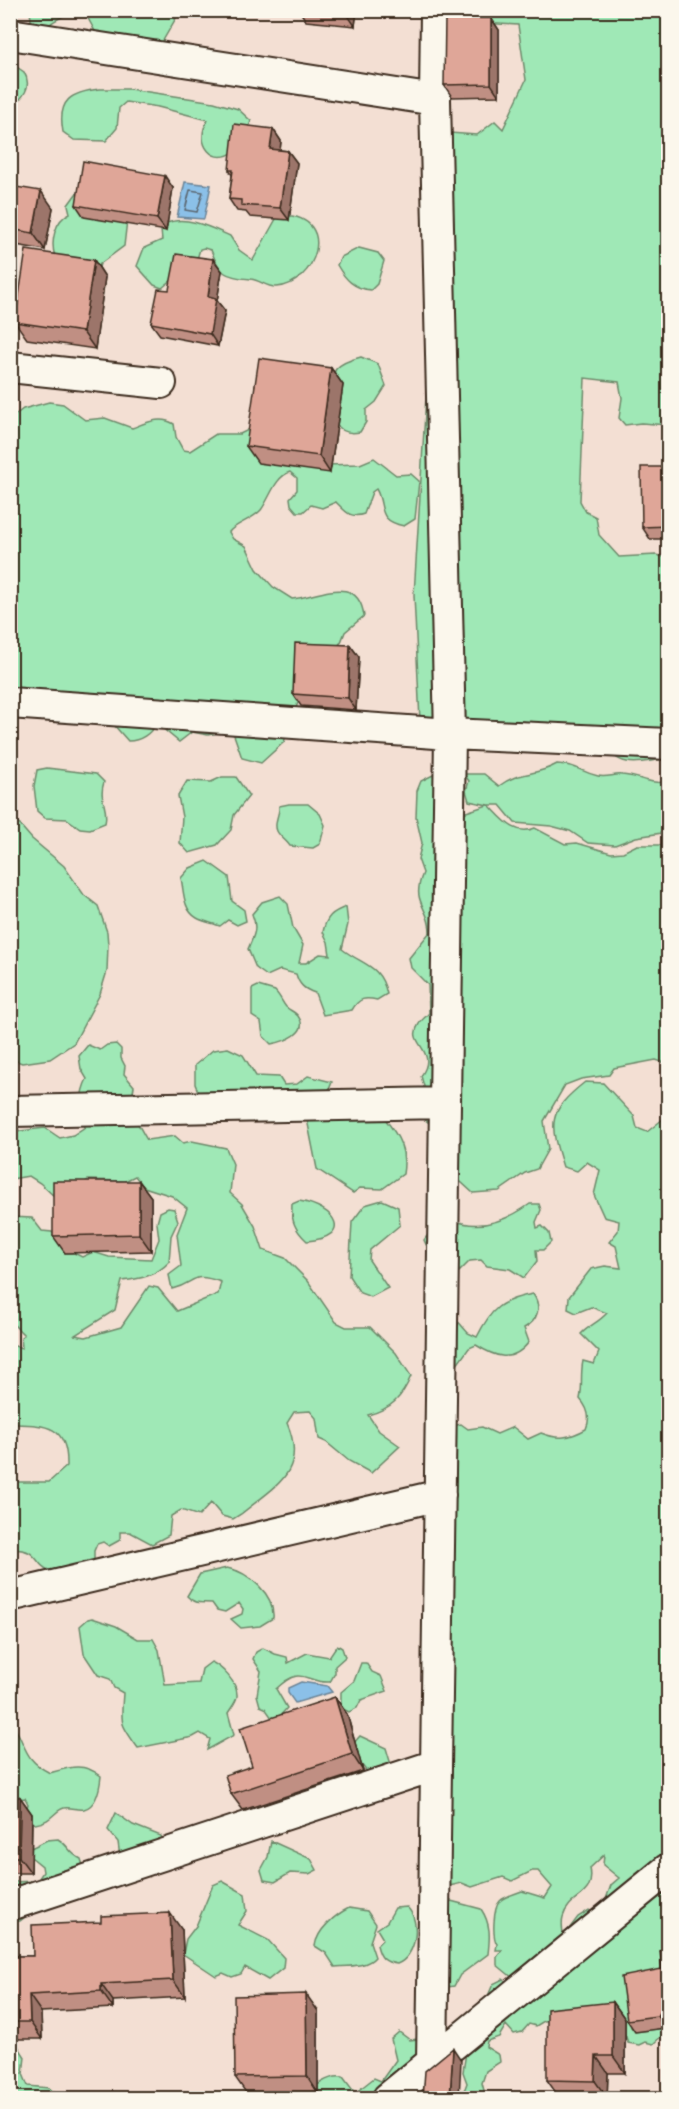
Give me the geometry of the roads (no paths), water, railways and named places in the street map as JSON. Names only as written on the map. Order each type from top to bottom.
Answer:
[{"type":"street","points":[[432,2063],[450,734],[435,100],[436,10]]},
{"type":"street","points":[[10,34],[435,100]]},
{"type":"street","points":[[10,367],[161,383]]},
{"type":"street","points":[[10,703],[450,734],[669,744]]},
{"type":"street","points":[[10,1111],[446,1103]]},
{"type":"street","points":[[10,1596],[440,1495]]},
{"type":"street","points":[[10,1905],[436,1765]]},
{"type":"street","points":[[388,2098],[669,1869]]},
{"type":"water","points":[[185,182],[211,185],[204,219],[177,217]]},
{"type":"water","points":[[301,1682],[327,1686],[332,1692],[295,1703],[288,1693],[288,1688]]}]
